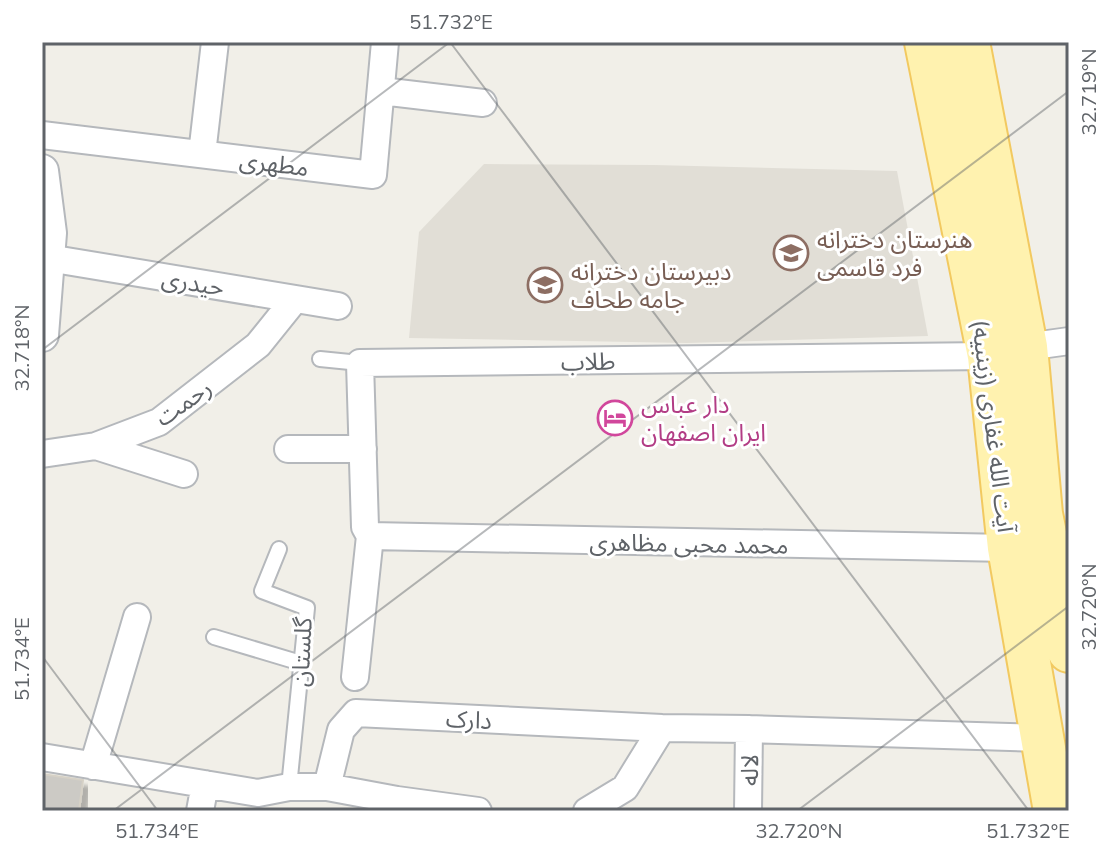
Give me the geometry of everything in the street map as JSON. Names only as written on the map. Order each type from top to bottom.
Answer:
[{"type":"main road","name":"آیت الله غفاری (زینبیه)","points":[[926,42],[1007,352],[1055,514],[1066,640]]},
{"type":"main road","name":"آیت الله غفاری (زینبیه)","points":[[968,42],[1007,352],[1001,462],[1009,548],[1055,811]]},
{"type":"main road","points":[[1001,462],[1012,504],[1018,513],[1026,519],[1055,514]]},
{"type":"main road","points":[[1017,595],[1030,579],[1038,580],[1045,587],[1066,640]]},
{"type":"street","points":[[202,154],[215,42]]},
{"type":"street","name":"مطهری","points":[[42,135],[373,175],[385,42]]},
{"type":"street","points":[[381,91],[483,103]]},
{"type":"street","points":[[42,333],[50,233],[43,181]]},
{"type":"street","name":"حیدری","points":[[48,258],[338,306]]},
{"type":"street","name":"رحمت","points":[[42,454],[96,446],[159,422],[258,345],[295,299]]},
{"type":"street","name":"طلاب","points":[[360,363],[1007,352],[1069,341]]},
{"type":"street","points":[[355,677],[370,536],[365,527],[360,363]]},
{"type":"street","points":[[96,446],[184,474]]},
{"type":"street","points":[[288,449],[363,449]]},
{"type":"street","name":"محمد محبی مظاهری","points":[[370,536],[1009,548]]},
{"type":"street","points":[[93,766],[137,617]]},
{"type":"street","name":"دارک","points":[[327,787],[341,730],[356,713],[662,728],[1042,738]]},
{"type":"street","points":[[587,811],[625,788],[662,728]]},
{"type":"street","name":"لاله","points":[[748,811],[749,729]]},
{"type":"street","points":[[42,757],[258,793],[289,787],[327,787],[430,808],[478,811]]},
{"type":"street","points":[[200,811],[205,784]]},
{"type":"lane","points":[[320,359],[360,363]]},
{"type":"lane","name":"گلستان","points":[[279,549],[262,591],[307,608],[289,787]]},
{"type":"lane","points":[[214,637],[301,663]]},
{"type":"shaded area","points":[[484,164],[897,171],[928,336],[687,343],[409,338],[419,232]]},
{"type":"building","points":[[42,774],[83,780],[79,811],[42,811]]},
{"type":"place","name":"هنرستان دخترانه فرد قاسمی","points":[[791,253]]},
{"type":"place","name":"دبیرستان دخترانه جامه طحاف","points":[[545,285]]},
{"type":"place","name":"دار عباس ایران اصفهان","points":[[615,418]]}]
